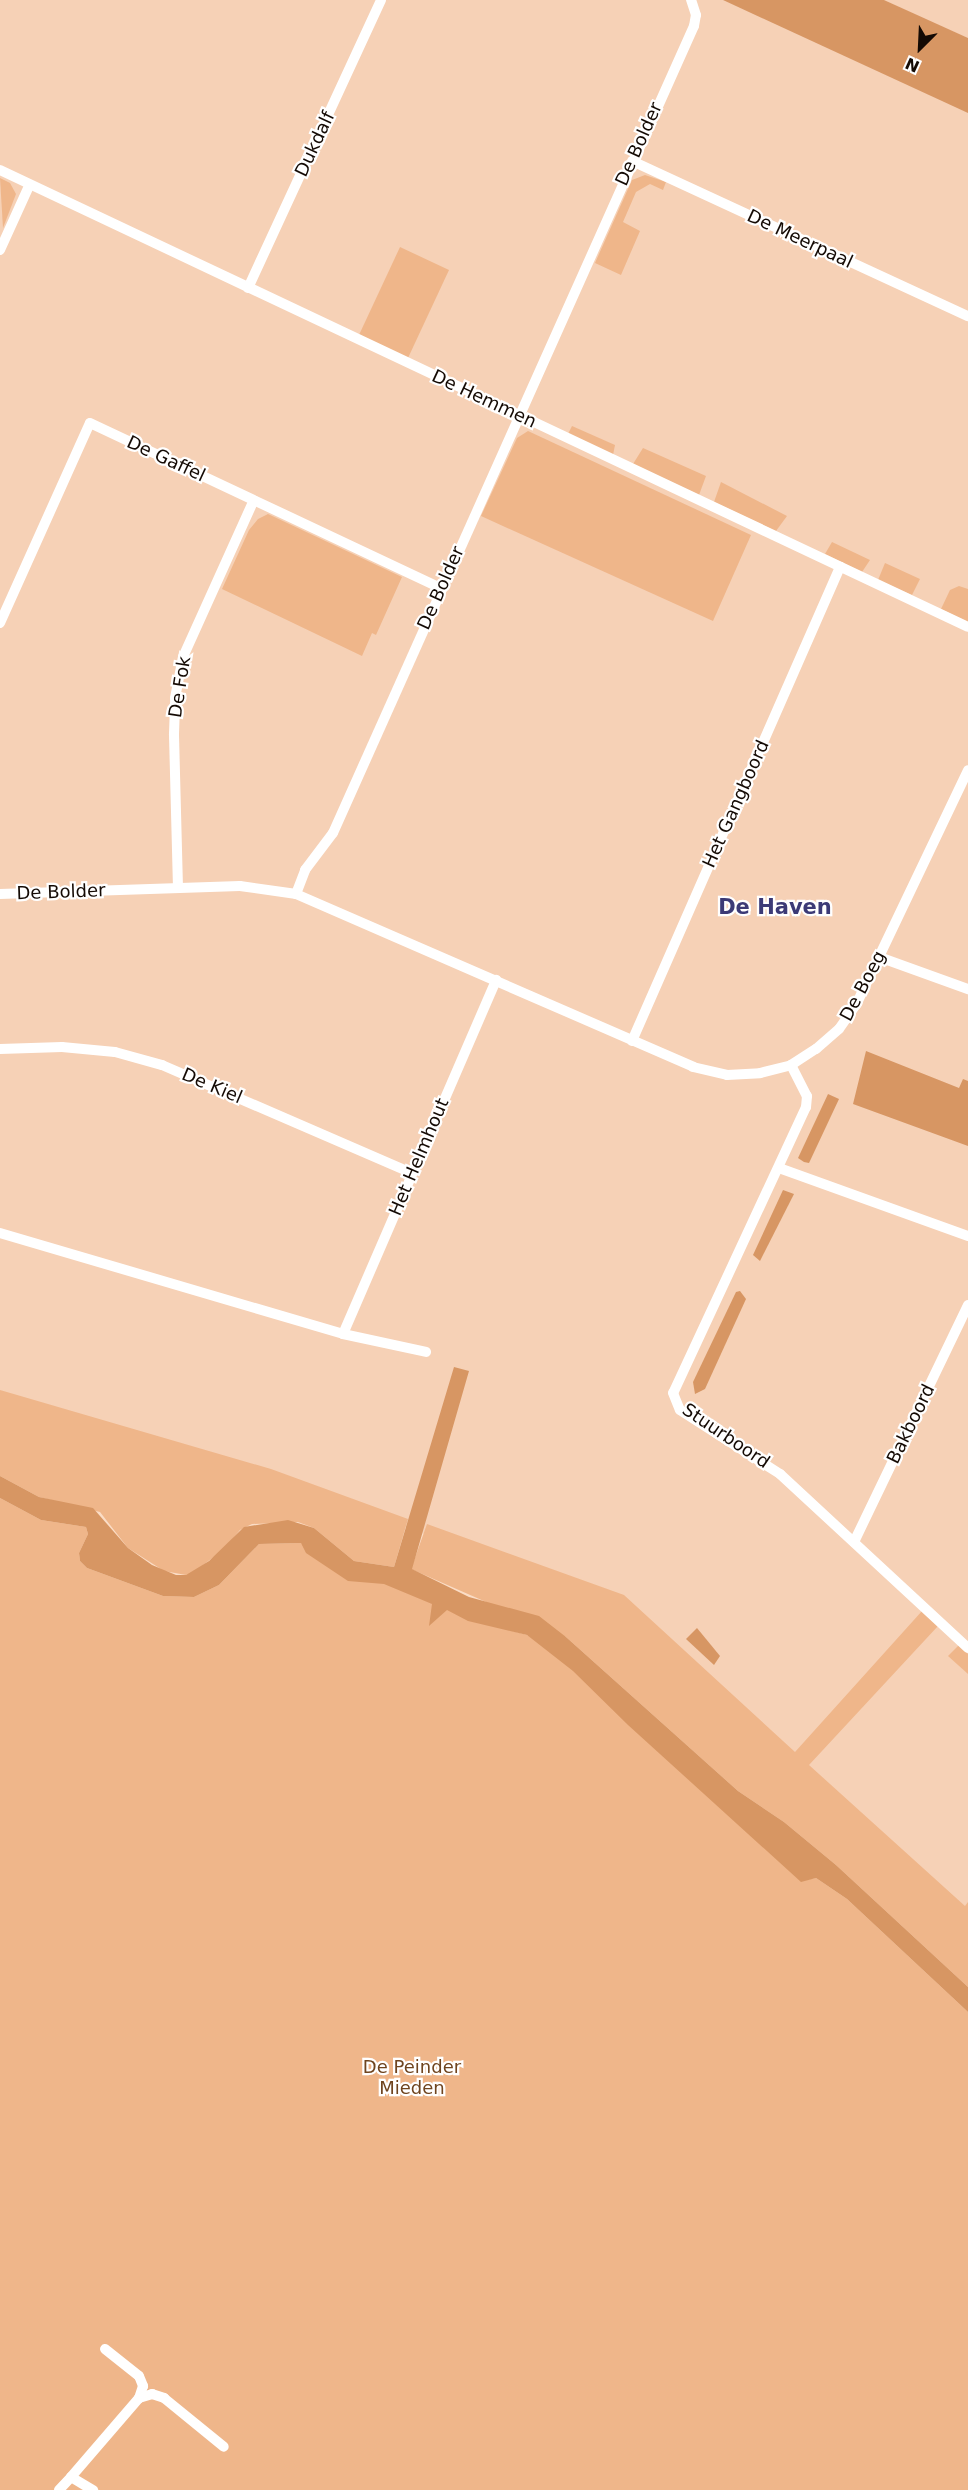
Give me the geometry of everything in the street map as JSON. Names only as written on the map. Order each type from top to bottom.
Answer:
[{"type":"street","name":"Dukdalf","points":[[248,288],[381,0]]},
{"type":"street","name":"De Bolder","points":[[0,894],[262,887],[296,894],[305,870],[333,833],[693,26],[692,3]]},
{"type":"street","name":"De Meerpaal","points":[[632,161],[968,316]]},
{"type":"street","name":"De Hemmen","points":[[0,170],[968,627]]},
{"type":"street","points":[[0,250],[30,184]]},
{"type":"street","name":"De Gaffel","points":[[0,623],[90,423],[441,588]]},
{"type":"street","name":"De Fok","points":[[178,888],[174,734],[175,698],[183,657],[254,500]]},
{"type":"street","name":"Het Gangboord","points":[[632,1041],[840,567]]},
{"type":"street","name":"De Boeg","points":[[632,1041],[693,1067],[726,1075],[760,1073],[791,1065],[839,1029],[856,1005],[968,770]]},
{"type":"street","points":[[296,894],[632,1041]]},
{"type":"street","points":[[879,957],[968,988]]},
{"type":"street","name":"Het Helmhout","points":[[343,1334],[496,980]]},
{"type":"street","name":"De Kiel","points":[[0,1049],[62,1047],[115,1052],[162,1065],[412,1173]]},
{"type":"street","name":"Stuurboord","points":[[791,1065],[807,1096],[806,1107],[673,1393],[680,1410],[720,1431],[780,1474],[968,1648]]},
{"type":"street","points":[[779,1168],[968,1236]]},
{"type":"street","points":[[0,1233],[343,1334],[426,1352]]},
{"type":"street","name":"Bakboord","points":[[854,1542],[968,1305]]},
{"type":"street","points":[[59,2490],[139,2398],[143,2386],[139,2376],[105,2349]]},
{"type":"street","points":[[139,2398],[152,2394],[164,2398],[224,2447]]},
{"type":"street","points":[[71,2476],[93,2490]]},
{"type":"shaded area","points":[[0,0],[740,0],[968,106],[968,1928],[610,1604],[310,1491],[0,1406]]},
{"type":"shaded area","points":[[723,0],[884,0],[968,38],[968,113]]},
{"type":"shaded area","points":[[884,0],[968,0],[968,38],[922,18]]},
{"type":"shaded area","points":[[866,1051],[959,1088],[963,1079],[968,1081],[968,1146],[853,1104]]},
{"type":"shaded area","points":[[828,1094],[839,1099],[809,1163],[804,1162],[798,1158]]},
{"type":"shaded area","points":[[783,1190],[794,1194],[760,1261],[753,1255]]},
{"type":"shaded area","points":[[740,1291],[746,1299],[705,1389],[695,1394],[693,1382],[736,1292]]},
{"type":"shaded area","points":[[454,1367],[469,1371],[412,1569],[469,1597],[539,1616],[566,1637],[738,1791],[784,1822],[836,1865],[968,1987],[968,2012],[847,1899],[816,1878],[801,1882],[628,1725],[573,1671],[527,1635],[468,1621],[447,1610],[429,1626],[432,1604],[384,1584],[348,1581],[306,1553],[301,1543],[259,1544],[219,1585],[194,1597],[163,1596],[87,1568],[80,1561],[79,1553],[88,1534],[86,1527],[41,1520],[0,1498],[0,1476],[39,1497],[93,1508],[128,1548],[152,1565],[176,1575],[186,1575],[209,1561],[244,1527],[288,1520],[314,1528],[354,1561],[394,1567]]},
{"type":"shaded area","points":[[697,1628],[720,1656],[714,1665],[686,1639]]},
{"type":"green space","points":[[645,175],[666,182],[663,190],[650,184],[636,192],[623,222],[640,231],[621,275],[595,263],[632,180]]},
{"type":"green space","points":[[0,178],[10,183],[16,194],[3,228]]},
{"type":"green space","points":[[400,247],[449,270],[408,358],[359,335]]},
{"type":"green space","points":[[572,426],[615,445],[613,455],[568,434]]},
{"type":"green space","points":[[528,431],[751,535],[713,621],[481,516],[517,438]]},
{"type":"green space","points":[[643,448],[706,476],[699,495],[633,464]]},
{"type":"green space","points":[[721,482],[787,516],[776,531],[714,502]]},
{"type":"green space","points":[[268,514],[402,577],[376,635],[372,633],[362,656],[222,589],[249,530],[258,519]]},
{"type":"green space","points":[[832,542],[870,560],[862,572],[825,554]]},
{"type":"green space","points":[[885,563],[920,579],[912,595],[878,580]]},
{"type":"green space","points":[[959,586],[968,589],[968,622],[941,609],[950,590]]},
{"type":"green space","points":[[0,1390],[271,1469],[408,1519],[394,1567],[354,1561],[314,1528],[298,1522],[252,1524],[240,1530],[224,1549],[194,1572],[186,1575],[164,1571],[128,1548],[100,1512],[39,1497],[0,1476]]},
{"type":"green space","name":"De Peinder Mieden","points":[[0,1498],[41,1520],[86,1527],[88,1534],[79,1553],[80,1561],[87,1568],[163,1596],[194,1597],[219,1585],[259,1544],[301,1543],[366,1575],[491,1625],[527,1635],[559,1653],[805,1880],[816,1878],[847,1899],[968,2012],[968,2490],[0,2490]]},
{"type":"green space","points":[[427,1524],[624,1595],[795,1752],[922,1611],[938,1626],[809,1765],[965,1906],[968,1902],[968,1987],[836,1865],[784,1822],[738,1791],[566,1637],[411,1569]]},
{"type":"green space","points":[[959,1645],[968,1654],[968,1674],[948,1656]]},
{"type":"district","name":"De Haven","points":[[775,907]]}]
